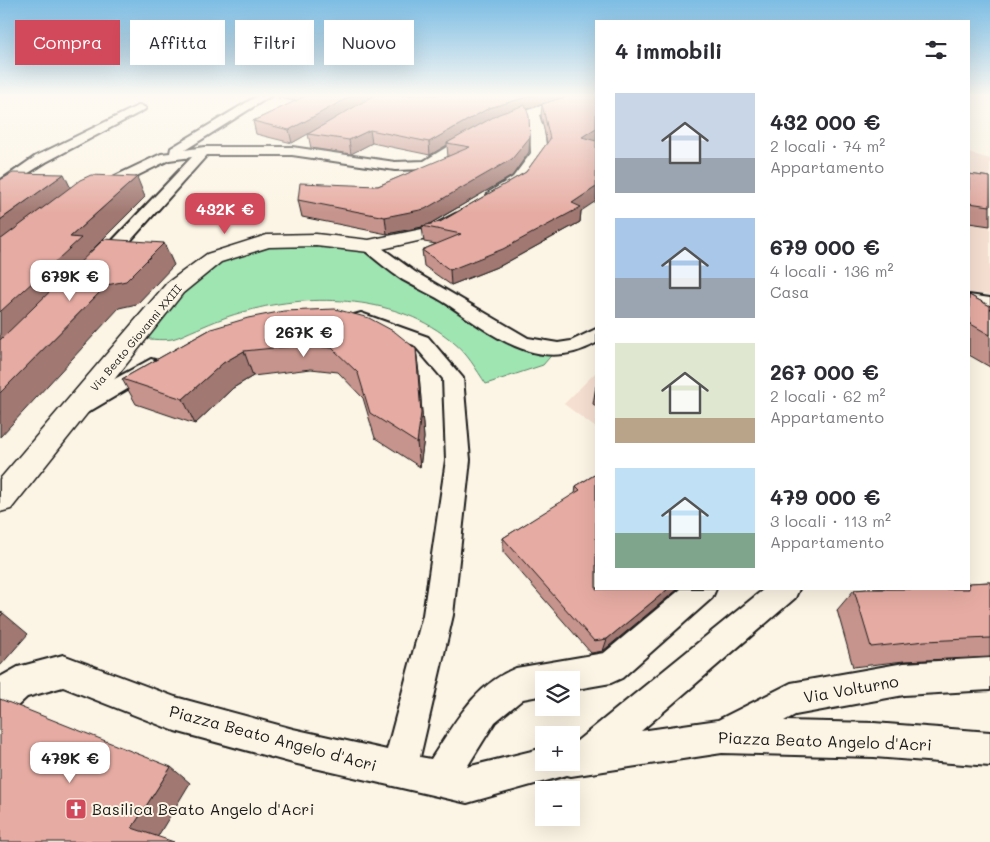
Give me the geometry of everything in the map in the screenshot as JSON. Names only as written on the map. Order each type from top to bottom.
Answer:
[{"type":"street","name":"Via Beato Giovanni XXIII","points":[[0,500],[175,288],[214,258],[267,242],[316,240],[369,246],[433,232],[519,181],[539,153],[537,134]]},
{"type":"lane","points":[[0,187],[41,159],[89,134]]},
{"type":"lane","points":[[84,196],[166,157],[203,134]]},
{"type":"lane","points":[[166,157],[204,151],[292,151],[387,165],[427,165],[478,134]]},
{"type":"lane","points":[[292,151],[308,142]]},
{"type":"lane","points":[[92,273],[204,151]]},
{"type":"lane","points":[[369,246],[407,275],[452,300],[499,332],[527,345],[555,351],[585,343],[595,336]]},
{"type":"lane","points":[[970,300],[990,303]]},
{"type":"lane","points":[[340,318],[359,318],[421,341],[453,378],[458,460],[438,615],[399,771]]},
{"type":"lane","points":[[76,410],[173,354]]},
{"type":"lane","points":[[439,779],[483,710],[516,684],[611,667],[701,590]]},
{"type":"lane","points":[[580,756],[784,590]]},
{"type":"lane","name":"Piazza Beato Angelo d'Acri","points":[[9,691],[63,671],[175,714],[399,771],[467,785],[535,767]]},
{"type":"lane","name":"Via Volturno","points":[[722,736],[791,699],[904,679],[990,674]]},
{"type":"lane","name":"Piazza Beato Angelo d'Acri","points":[[580,756],[722,736],[874,740],[990,749]]},
{"type":"shaded area","points":[[970,153],[990,159],[990,295],[970,293]]},
{"type":"shaded area","points":[[595,373],[595,427],[564,404]]},
{"type":"green space","points":[[267,241],[369,246],[499,332],[555,351],[543,365],[486,384],[463,351],[432,327],[408,315],[382,307],[327,300],[299,301],[247,311],[172,339],[134,338],[214,258]]},
{"type":"building","points":[[310,134],[361,134],[349,140]]},
{"type":"building","points":[[391,134],[443,134],[429,142]]},
{"type":"building","points":[[463,134],[530,134],[530,137],[512,159],[425,209],[385,217],[298,200],[300,183],[378,186],[470,147],[447,143]]},
{"type":"building","points":[[549,134],[586,134],[582,137],[595,141],[595,188],[572,203],[581,207],[503,249],[450,270],[422,250],[461,234],[422,226],[440,222],[526,172],[550,139]]},
{"type":"building","points":[[13,173],[64,174],[0,220],[0,180]]},
{"type":"building","points":[[970,174],[990,177],[990,206],[970,203]]},
{"type":"building","points":[[91,175],[137,177],[70,237],[81,238],[0,312],[0,240],[80,180]]},
{"type":"building","points":[[104,239],[164,243],[126,281],[107,285],[0,393],[0,340]]},
{"type":"building","points":[[970,296],[990,306],[990,335],[970,324]]},
{"type":"building","points":[[335,309],[369,318],[395,332],[416,349],[421,413],[417,443],[370,413],[358,373],[332,348],[304,345],[244,351],[223,363],[183,399],[122,379],[211,329],[248,318],[284,311]]},
{"type":"building","points":[[595,475],[595,590],[667,590],[607,639],[594,641],[503,538],[580,490],[576,486]]},
{"type":"building","points":[[990,582],[990,638],[925,641],[871,647],[854,590],[970,590],[970,583]]},
{"type":"building","name":"Basilica Beato Angelo d'Acri","points":[[0,699],[171,767],[132,828],[174,842],[0,842]]},
{"type":"place","name":"Basilica Beato Angelo d'Acri","points":[[76,809]]}]
